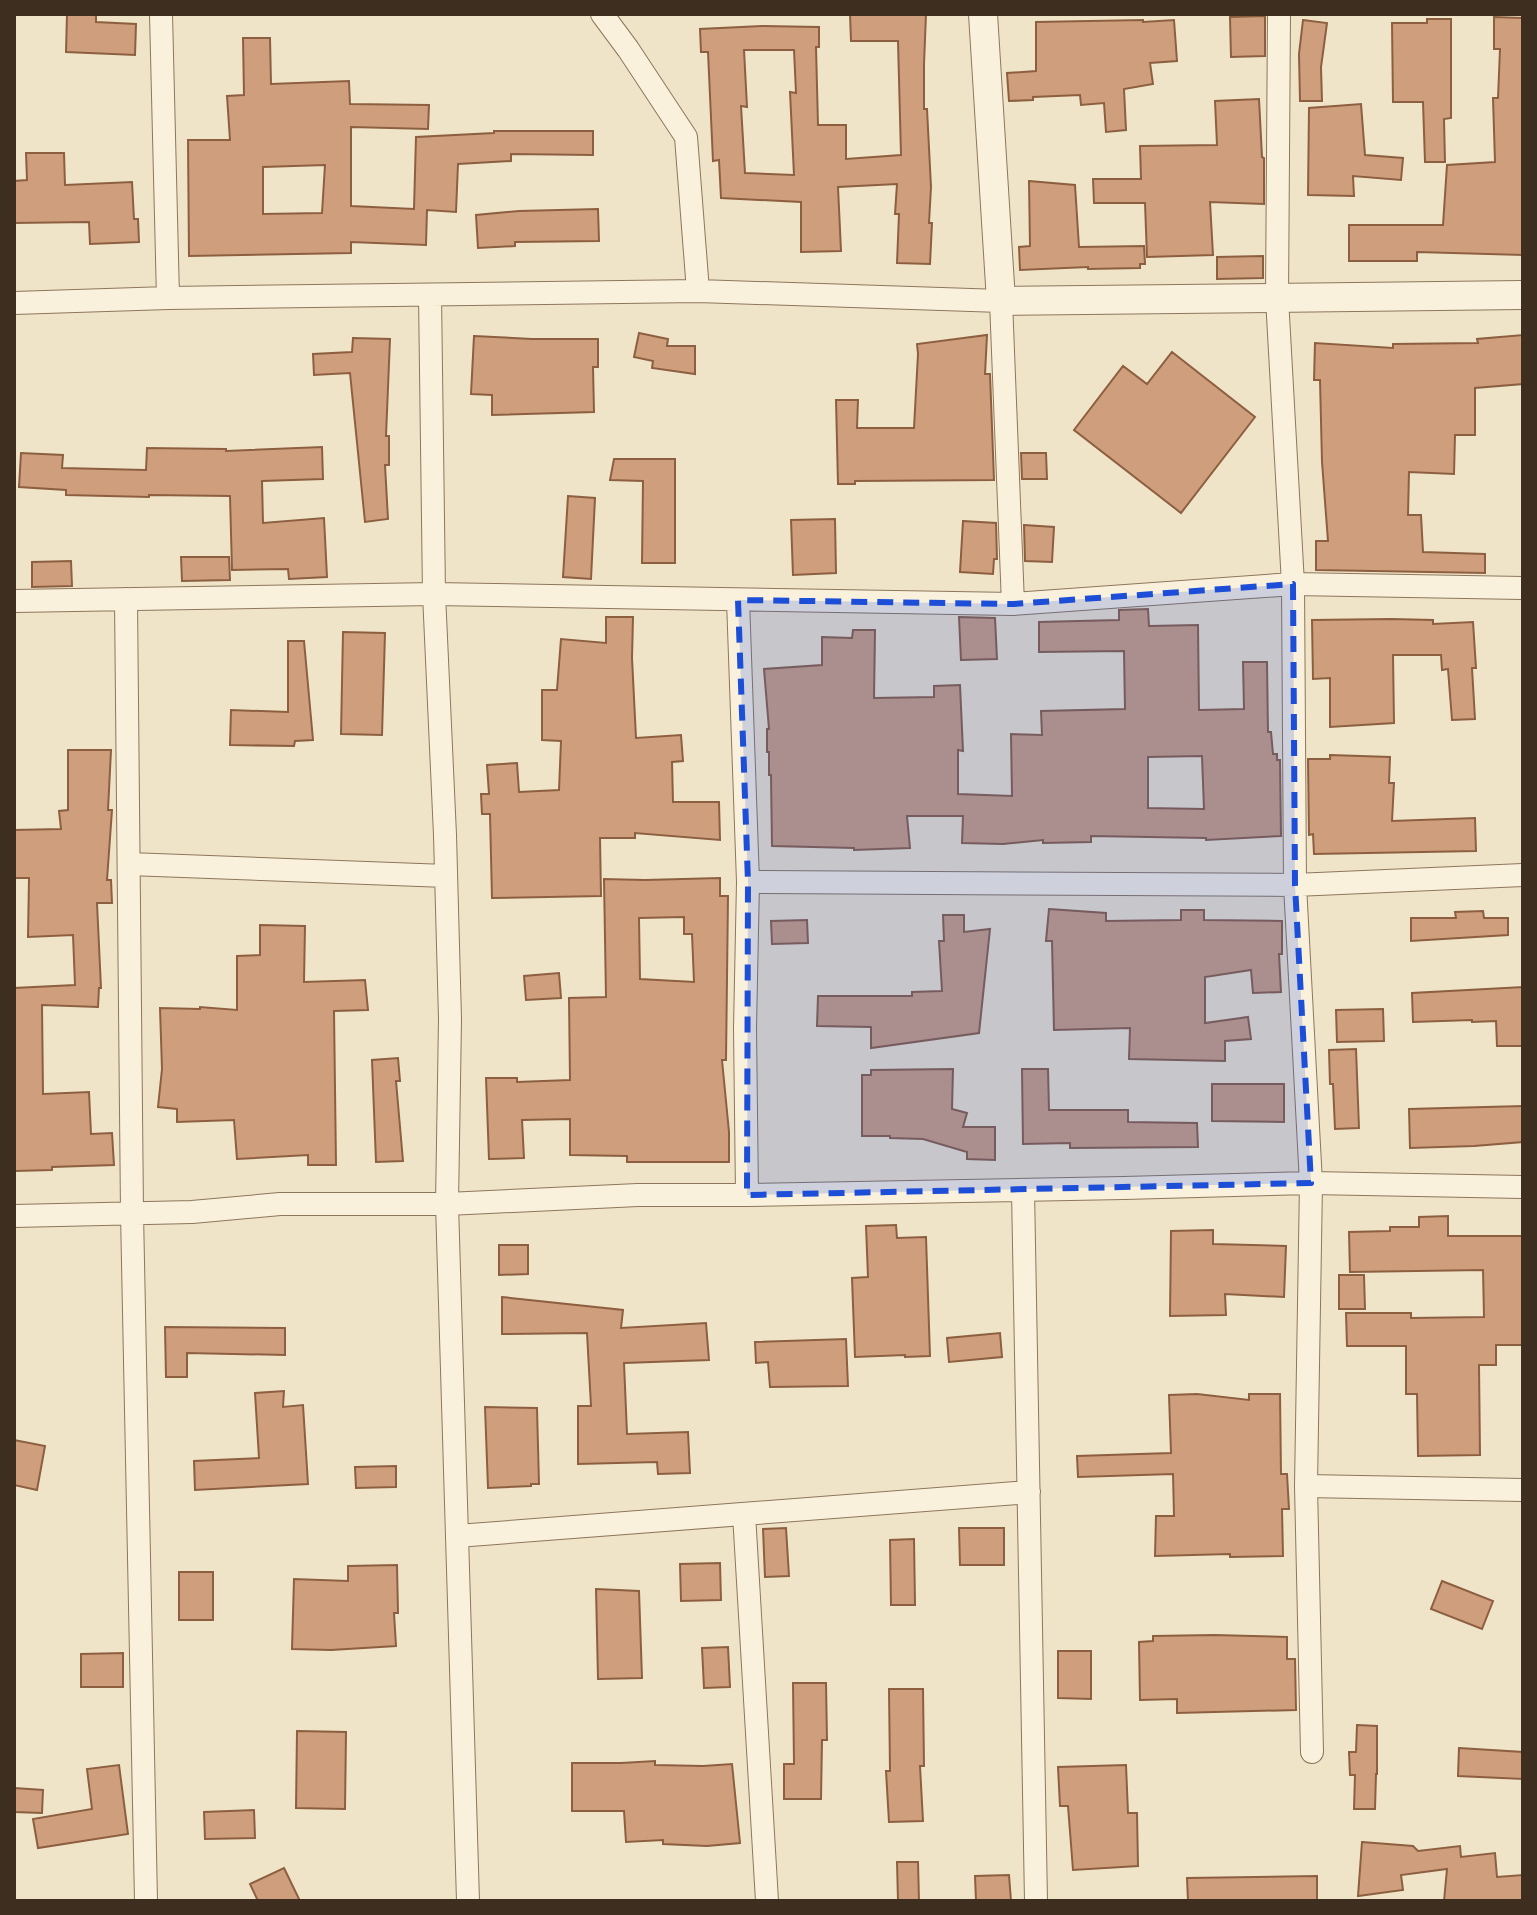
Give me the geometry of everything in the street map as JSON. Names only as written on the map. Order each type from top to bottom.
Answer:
[{"type":"street","points":[[161,14],[168,298]]},
{"type":"street","points":[[602,14],[686,137],[698,291]]},
{"type":"street","points":[[983,14],[1001,301],[1013,604]]},
{"type":"street","points":[[1279,14],[1277,298],[1293,584],[1295,885],[1311,1183],[1306,1486],[1312,1752]]},
{"type":"street","points":[[14,303],[698,291],[1001,301],[1523,295]]},
{"type":"street","points":[[430,295],[434,594],[450,1019],[447,1204],[468,1901]]},
{"type":"street","points":[[14,601],[434,594],[1013,604],[1293,584],[1523,588]]},
{"type":"street","points":[[126,599],[132,1213],[146,1901]]},
{"type":"street","points":[[738,600],[748,882],[745,1028],[747,1195]]},
{"type":"street","points":[[129,864],[446,876]]},
{"type":"street","points":[[748,882],[1295,885],[1523,875]]},
{"type":"street","points":[[14,1216],[192,1212],[280,1204],[447,1204],[638,1195],[1311,1183],[1523,1187]]},
{"type":"street","points":[[1023,1190],[1036,1901]]},
{"type":"street","points":[[1306,1486],[1523,1490]]},
{"type":"street","points":[[457,1536],[1029,1492]]},
{"type":"street","points":[[744,1514],[767,1901]]},
{"type":"highlighted area","points":[[1293,584],[1295,885],[1311,1183],[747,1195],[748,882],[738,600],[1013,604]]},
{"type":"building","points":[[67,14],[96,14],[96,22],[136,24],[135,55],[66,52]]},
{"type":"building","points":[[850,14],[926,14],[924,109],[927,109],[931,187],[930,264],[897,263],[897,184],[838,187],[841,251],[801,252],[801,202],[721,198],[719,160],[713,161],[708,52],[701,52],[700,29],[819,27],[819,47],[816,47],[818,125],[846,125],[846,159],[901,155],[898,41],[851,41]],"holes":[[[744,50],[794,50],[796,93],[790,92],[794,175],[745,173],[741,106],[747,107]]]},
{"type":"building","points":[[1265,16],[1265,56],[1231,57],[1230,17]]},
{"type":"building","points":[[1494,17],[1523,18],[1523,255],[1417,252],[1417,261],[1349,261],[1349,225],[1443,225],[1447,165],[1495,162],[1493,98],[1498,98],[1500,49],[1494,49]]},
{"type":"building","points":[[1427,19],[1451,19],[1451,118],[1444,119],[1445,162],[1425,162],[1423,102],[1393,102],[1392,23],[1427,23]]},
{"type":"building","points":[[1174,20],[1177,61],[1150,63],[1153,84],[1124,89],[1126,130],[1106,132],[1104,103],[1081,105],[1080,95],[1009,101],[1007,73],[1036,71],[1036,22]]},
{"type":"building","points":[[1303,20],[1327,23],[1321,67],[1322,101],[1300,101],[1299,54]]},
{"type":"building","points":[[243,38],[270,38],[271,84],[349,81],[350,104],[429,105],[428,129],[351,127],[351,206],[414,209],[416,137],[494,131],[593,131],[593,155],[511,154],[511,161],[458,164],[456,212],[427,210],[426,245],[351,242],[351,253],[189,256],[188,140],[230,140],[227,96],[244,95]],"holes":[[[325,165],[322,213],[263,214],[263,167]]]},
{"type":"building","points":[[1259,99],[1264,204],[1210,202],[1213,255],[1147,257],[1145,203],[1094,203],[1093,179],[1141,179],[1140,146],[1217,145],[1215,101]]},
{"type":"building","points":[[1361,104],[1365,155],[1403,158],[1401,180],[1353,176],[1354,196],[1308,195],[1309,108]]},
{"type":"building","points":[[26,153],[64,153],[65,185],[132,182],[139,242],[90,244],[89,222],[14,223],[14,181],[27,180]]},
{"type":"building","points":[[1029,181],[1075,185],[1079,247],[1144,246],[1145,264],[1140,264],[1140,268],[1020,270],[1019,247],[1030,246]]},
{"type":"building","points":[[598,209],[599,241],[515,242],[515,246],[478,248],[476,215]]},
{"type":"building","points":[[1263,256],[1263,278],[1217,279],[1217,257]]},
{"type":"building","points":[[639,333],[668,339],[667,346],[695,346],[695,374],[652,368],[653,361],[634,357]]},
{"type":"building","points":[[987,335],[985,374],[990,374],[994,480],[855,481],[855,484],[838,484],[836,400],[858,400],[857,428],[914,428],[917,344]]},
{"type":"building","points":[[1523,335],[1523,384],[1475,388],[1475,435],[1455,435],[1454,474],[1409,472],[1408,515],[1421,515],[1423,552],[1485,554],[1485,573],[1316,570],[1316,541],[1328,541],[1320,380],[1314,380],[1315,343],[1393,348],[1393,344],[1478,343],[1477,339]]},
{"type":"building","points":[[474,336],[598,339],[598,367],[593,367],[594,412],[492,415],[492,395],[471,394]]},
{"type":"building","points":[[353,338],[390,339],[386,436],[389,436],[389,465],[385,465],[388,519],[365,522],[350,373],[314,375],[313,354],[352,352]]},
{"type":"building","points":[[1172,352],[1255,417],[1181,513],[1074,430],[1123,366],[1147,384]]},
{"type":"building","points":[[322,447],[323,479],[262,481],[263,523],[324,518],[327,577],[289,579],[288,569],[232,570],[230,496],[66,495],[66,490],[19,487],[21,453],[63,455],[62,468],[146,470],[147,448],[226,451]]},
{"type":"building","points":[[1021,453],[1046,453],[1047,479],[1022,479]]},
{"type":"building","points":[[614,459],[675,459],[675,563],[642,563],[643,481],[610,480]]},
{"type":"building","points":[[568,496],[595,498],[591,579],[563,577]]},
{"type":"building","points":[[835,519],[836,573],[793,575],[791,520]]},
{"type":"building","points":[[963,521],[996,523],[997,559],[994,559],[993,574],[960,572]]},
{"type":"building","points":[[1024,525],[1054,527],[1052,562],[1025,561]]},
{"type":"building","points":[[181,557],[229,557],[230,580],[182,581]]},
{"type":"building","points":[[71,561],[72,586],[32,587],[32,562]]},
{"type":"building","points":[[1148,609],[1149,626],[1198,625],[1199,710],[1244,709],[1243,662],[1267,662],[1268,732],[1271,732],[1273,754],[1277,754],[1277,760],[1280,760],[1281,836],[1206,840],[1091,836],[1091,842],[962,843],[963,816],[907,816],[910,848],[854,850],[772,846],[764,669],[822,665],[822,637],[852,638],[853,630],[875,630],[874,698],[934,697],[934,686],[960,685],[963,751],[958,750],[958,794],[1012,796],[1011,734],[1042,735],[1041,711],[1125,709],[1124,651],[1039,652],[1039,622],[1119,620],[1119,610]],"holes":[[[1202,756],[1204,809],[1148,808],[1148,757]]]},
{"type":"building","points":[[606,617],[633,617],[636,738],[681,735],[683,761],[672,762],[673,802],[719,802],[720,840],[635,833],[635,838],[600,838],[601,896],[492,898],[490,814],[482,814],[481,794],[489,794],[487,765],[517,763],[519,792],[559,790],[561,741],[542,740],[542,690],[557,690],[561,639],[606,643]]},
{"type":"building","points":[[959,617],[995,618],[997,659],[961,660]]},
{"type":"building","points":[[1312,620],[1433,620],[1433,624],[1473,622],[1475,719],[1452,720],[1448,669],[1442,670],[1441,655],[1393,655],[1394,723],[1330,727],[1330,678],[1313,679]]},
{"type":"building","points":[[343,632],[385,633],[382,735],[341,734]]},
{"type":"building","points":[[288,641],[304,641],[313,740],[295,741],[294,746],[230,745],[231,710],[288,712]]},
{"type":"building","points":[[68,750],[111,750],[108,810],[112,810],[107,880],[111,880],[112,903],[97,903],[101,988],[98,1007],[42,1005],[43,1094],[89,1092],[91,1134],[112,1133],[114,1165],[15,1171],[14,988],[75,985],[73,935],[28,937],[29,878],[14,878],[14,830],[61,829],[59,811],[68,810]]},
{"type":"building","points":[[1330,755],[1390,757],[1389,783],[1394,783],[1392,821],[1475,818],[1476,851],[1314,854],[1313,834],[1309,835],[1308,759],[1330,759]]},
{"type":"building","points":[[720,878],[720,896],[728,896],[726,1060],[722,1060],[729,1162],[627,1162],[627,1156],[570,1155],[570,1119],[522,1120],[524,1158],[489,1159],[486,1078],[517,1078],[517,1082],[570,1080],[569,998],[606,997],[604,879]],"holes":[[[684,917],[684,934],[692,934],[694,982],[640,979],[639,918]]]},
{"type":"building","points":[[1049,909],[1106,913],[1106,921],[1181,920],[1181,910],[1204,910],[1204,920],[1282,921],[1282,954],[1279,954],[1281,992],[1253,993],[1251,970],[1205,977],[1205,1023],[1248,1017],[1251,1039],[1225,1041],[1225,1061],[1129,1059],[1130,1028],[1054,1030],[1052,941],[1046,941]]},
{"type":"building","points":[[1483,911],[1484,918],[1508,918],[1508,935],[1411,941],[1411,918],[1456,918],[1455,912]]},
{"type":"building","points":[[943,915],[964,915],[964,932],[990,929],[979,1033],[871,1048],[871,1027],[817,1026],[818,996],[912,996],[912,992],[942,991],[939,941],[944,941]]},
{"type":"building","points":[[807,920],[808,943],[772,944],[771,921]]},
{"type":"building","points":[[260,925],[305,926],[304,982],[365,980],[368,1010],[334,1011],[336,1165],[308,1165],[308,1155],[237,1159],[234,1120],[177,1122],[177,1109],[158,1107],[162,1069],[160,1008],[237,1010],[237,956],[260,955]]},
{"type":"building","points":[[559,973],[561,998],[526,1000],[524,976]]},
{"type":"building","points":[[1523,987],[1523,1046],[1497,1046],[1496,1021],[1413,1022],[1412,993]]},
{"type":"building","points":[[1383,1009],[1384,1041],[1337,1042],[1336,1010]]},
{"type":"building","points":[[1356,1049],[1359,1128],[1335,1129],[1329,1050]]},
{"type":"building","points":[[398,1058],[400,1081],[396,1081],[403,1161],[376,1162],[372,1060]]},
{"type":"building","points":[[953,1069],[952,1109],[967,1113],[963,1127],[995,1127],[995,1160],[967,1159],[967,1152],[923,1139],[862,1136],[862,1075],[871,1075],[871,1070]]},
{"type":"building","points":[[1022,1069],[1048,1069],[1049,1110],[1128,1110],[1128,1122],[1197,1123],[1198,1147],[1070,1148],[1070,1143],[1023,1144]]},
{"type":"building","points":[[1212,1084],[1284,1084],[1284,1122],[1212,1121]]},
{"type":"building","points":[[1523,1106],[1523,1142],[1410,1148],[1409,1109]]},
{"type":"building","points":[[1448,1216],[1448,1236],[1523,1236],[1523,1345],[1496,1345],[1496,1365],[1479,1365],[1480,1455],[1418,1456],[1417,1394],[1406,1394],[1406,1346],[1347,1346],[1346,1313],[1411,1313],[1411,1318],[1484,1317],[1483,1270],[1350,1272],[1349,1232],[1419,1227],[1419,1217]]},
{"type":"building","points":[[896,1225],[897,1238],[926,1237],[930,1356],[855,1357],[852,1278],[868,1277],[866,1226]]},
{"type":"building","points":[[1213,1230],[1213,1244],[1286,1246],[1284,1297],[1225,1294],[1226,1315],[1170,1316],[1171,1231]]},
{"type":"building","points":[[499,1245],[528,1245],[528,1274],[499,1275]]},
{"type":"building","points":[[1339,1275],[1364,1275],[1365,1309],[1339,1309]]},
{"type":"building","points":[[502,1297],[623,1310],[621,1328],[706,1323],[709,1360],[624,1363],[627,1434],[688,1432],[690,1473],[658,1474],[657,1462],[578,1464],[578,1406],[591,1406],[587,1333],[502,1334]]},
{"type":"building","points":[[165,1327],[285,1328],[285,1355],[187,1353],[187,1377],[166,1377]]},
{"type":"building","points":[[1000,1333],[1002,1357],[949,1362],[947,1338]]},
{"type":"building","points":[[846,1339],[848,1386],[770,1387],[768,1362],[756,1363],[755,1342]]},
{"type":"building","points":[[284,1391],[283,1407],[303,1405],[308,1484],[195,1490],[194,1461],[259,1458],[255,1393]]},
{"type":"building","points":[[1197,1394],[1249,1400],[1249,1394],[1280,1394],[1281,1474],[1287,1474],[1289,1509],[1282,1509],[1283,1556],[1155,1556],[1156,1516],[1174,1516],[1173,1474],[1078,1477],[1077,1456],[1171,1453],[1169,1395]]},
{"type":"building","points":[[485,1407],[537,1408],[539,1484],[488,1488]]},
{"type":"building","points":[[14,1440],[45,1446],[37,1490],[14,1485]]},
{"type":"building","points":[[396,1466],[396,1487],[356,1488],[355,1467]]},
{"type":"building","points":[[786,1528],[789,1576],[765,1577],[763,1529]]},
{"type":"building","points":[[959,1528],[1004,1528],[1004,1565],[960,1565]]},
{"type":"building","points":[[914,1539],[915,1605],[891,1605],[890,1540]]},
{"type":"building","points":[[720,1563],[721,1600],[681,1601],[680,1564]]},
{"type":"building","points":[[397,1565],[398,1613],[394,1613],[396,1646],[292,1649],[294,1579],[348,1581],[348,1566]]},
{"type":"building","points":[[179,1572],[213,1572],[213,1620],[179,1620]]},
{"type":"building","points":[[1442,1581],[1493,1601],[1482,1629],[1431,1609]]},
{"type":"building","points":[[596,1589],[639,1591],[642,1678],[598,1679]]},
{"type":"building","points":[[1153,1636],[1287,1637],[1287,1659],[1295,1659],[1296,1710],[1177,1713],[1177,1699],[1140,1700],[1139,1642],[1153,1641]]},
{"type":"building","points":[[728,1647],[730,1687],[704,1688],[702,1648]]},
{"type":"building","points":[[1058,1651],[1091,1651],[1091,1699],[1058,1698]]},
{"type":"building","points":[[123,1653],[123,1687],[81,1687],[81,1654]]},
{"type":"building","points":[[793,1683],[826,1683],[827,1740],[822,1740],[821,1799],[784,1799],[784,1764],[794,1764]]},
{"type":"building","points":[[889,1689],[923,1689],[924,1766],[920,1766],[923,1821],[889,1822],[886,1771],[890,1771]]},
{"type":"building","points":[[1357,1725],[1377,1726],[1375,1809],[1354,1809],[1355,1775],[1350,1775],[1349,1752],[1356,1752]]},
{"type":"building","points":[[297,1731],[346,1732],[345,1809],[296,1808]]},
{"type":"building","points":[[1459,1748],[1523,1752],[1523,1779],[1458,1776]]},
{"type":"building","points":[[655,1761],[655,1765],[732,1764],[740,1843],[707,1846],[663,1844],[663,1840],[626,1842],[624,1811],[572,1811],[572,1763]]},
{"type":"building","points":[[119,1765],[128,1834],[38,1848],[33,1819],[92,1809],[87,1769]]},
{"type":"building","points":[[1126,1765],[1128,1813],[1137,1813],[1138,1866],[1073,1870],[1068,1806],[1060,1806],[1058,1767]]},
{"type":"building","points":[[14,1788],[43,1790],[42,1813],[14,1812]]},
{"type":"building","points":[[254,1810],[255,1838],[205,1839],[204,1812]]},
{"type":"building","points":[[1362,1842],[1413,1846],[1418,1851],[1460,1846],[1461,1857],[1495,1853],[1497,1877],[1523,1875],[1523,1901],[1444,1901],[1447,1869],[1401,1875],[1403,1890],[1358,1896]]},
{"type":"building","points":[[897,1862],[918,1862],[919,1901],[898,1901]]},
{"type":"building","points":[[284,1868],[300,1901],[258,1901],[250,1884]]},
{"type":"building","points":[[1009,1875],[1011,1901],[976,1901],[975,1876]]},
{"type":"building","points":[[1317,1876],[1317,1901],[1188,1901],[1187,1878]]}]
